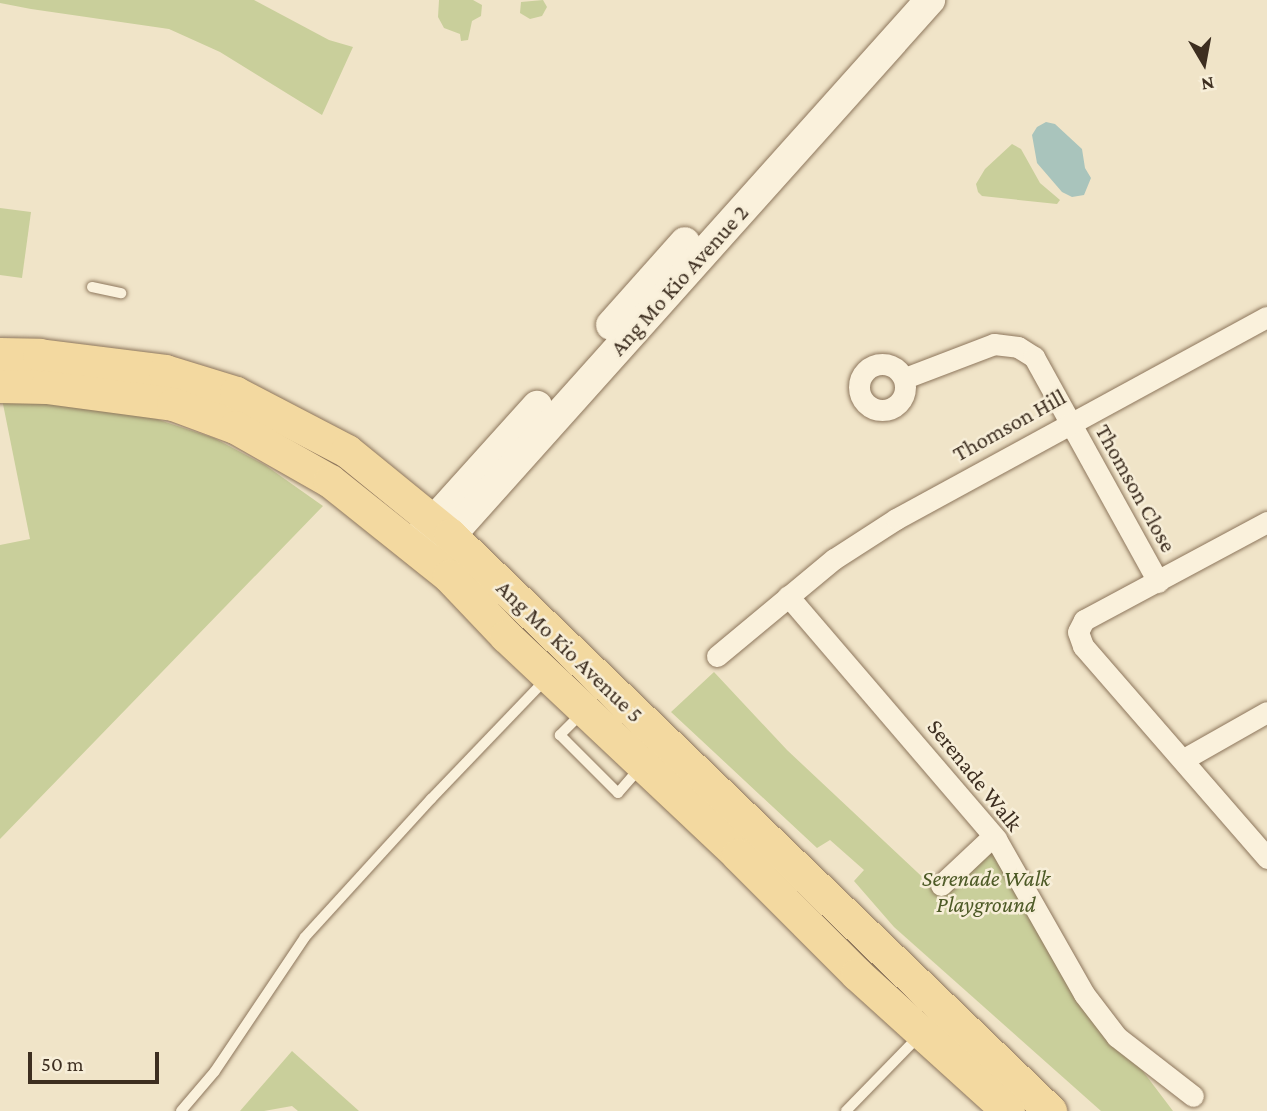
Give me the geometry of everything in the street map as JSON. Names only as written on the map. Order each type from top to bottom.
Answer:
[{"type":"main road","name":"Ang Mo Kio Avenue 2","points":[[441,527],[580,382],[903,0]]},
{"type":"main road","name":"Ang Mo Kio Avenue 2","points":[[420,553],[651,295],[930,0]]},
{"type":"main road","name":"Ang Mo Kio Avenue 5","points":[[0,354],[39,355],[165,371],[236,393],[347,451],[441,527],[1050,1111]]},
{"type":"main road","name":"Ang Mo Kio Avenue 5","points":[[0,386],[46,387],[173,404],[235,427],[330,481],[449,576],[857,974],[923,1031],[1008,1111]]},
{"type":"street","name":"Thomson Hill","points":[[788,596],[834,559],[896,519],[1070,421],[1267,317]]},
{"type":"street","name":"Thomson Close","points":[[905,378],[994,344],[1018,347],[1034,357],[1158,582]]},
{"type":"street","points":[[1267,522],[1084,620],[1078,632],[1083,646],[1184,759],[1267,858]]},
{"type":"street","points":[[717,656],[788,596]]},
{"type":"street","name":"Serenade Walk","points":[[788,596],[993,836],[1084,994],[1117,1037],[1193,1096]]},
{"type":"street","points":[[1184,759],[1267,712]]},
{"type":"street","points":[[941,885],[993,836]]},
{"type":"lane","points":[[92,287],[121,293]]},
{"type":"lane","points":[[181,1111],[215,1071],[305,937],[431,799],[549,676]]},
{"type":"lane","points":[[846,1111],[923,1031]]},
{"type":"green space","points":[[0,0],[254,0],[329,40],[353,47],[322,115],[220,52],[169,29],[31,9],[0,3]]},
{"type":"green space","points":[[439,0],[473,0],[482,5],[481,16],[472,21],[468,40],[461,41],[460,34],[444,28],[438,17]]},
{"type":"green space","points":[[543,0],[547,7],[542,16],[530,19],[520,13],[521,2]]},
{"type":"green space","points":[[1012,144],[1021,149],[1040,183],[1060,200],[1057,204],[982,196],[978,192],[976,184],[985,169]]},
{"type":"green space","points":[[0,208],[31,212],[22,278],[0,275]]},
{"type":"green space","points":[[1,394],[129,410],[214,438],[265,465],[323,506],[0,839],[0,545],[30,539]]},
{"type":"green space","name":"Serenade Walk Playground","points":[[714,672],[787,750],[933,887],[996,839],[1117,1037],[1173,1111],[1101,1111],[894,927],[854,881],[864,870],[830,840],[817,848],[671,712]]},
{"type":"green space","points":[[292,1051],[359,1111],[298,1111],[292,1106],[264,1111],[240,1111]]},
{"type":"water","points":[[1046,122],[1055,124],[1082,149],[1085,168],[1091,178],[1084,195],[1072,197],[1062,192],[1037,163],[1032,135],[1037,127]]}]
